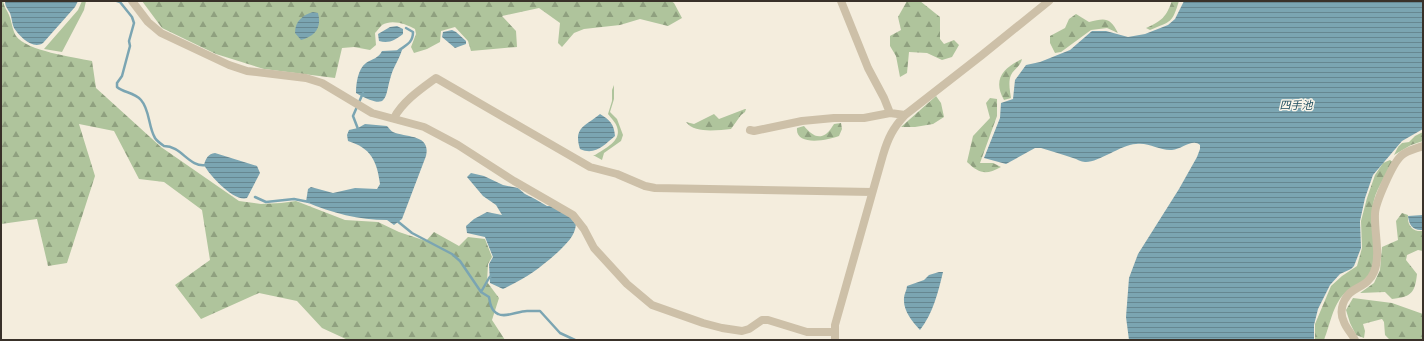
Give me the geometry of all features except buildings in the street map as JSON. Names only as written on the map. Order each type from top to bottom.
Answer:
[{"type":"street","points":[[132,1],[148,22],[161,34],[229,65],[247,71],[306,78],[322,83],[372,113],[394,118],[435,132],[458,145],[514,181],[573,214],[584,228],[594,248],[627,284],[652,305],[722,328],[742,331],[749,329],[762,320],[768,320],[807,332],[835,336],[835,325],[872,192],[888,137],[896,124],[905,115],[1049,1]]},
{"type":"street","points":[[841,1],[868,68],[890,113]]},
{"type":"street","points":[[394,118],[406,102],[436,78],[590,167],[617,174],[645,186],[656,188],[872,192]]},
{"type":"street","points":[[750,130],[754,131],[802,121],[834,118],[864,118],[890,113],[905,115]]},
{"type":"street","points":[[1356,340],[1343,321],[1342,310],[1345,298],[1353,290],[1366,283],[1374,272],[1377,260],[1375,213],[1379,195],[1400,156],[1408,151],[1423,146]]},
{"type":"green space","points":[[1,1],[3,1],[9,15],[16,36],[30,46],[51,53],[92,61],[96,88],[161,147],[239,201],[261,204],[296,201],[345,220],[378,222],[399,232],[426,241],[434,232],[459,246],[468,237],[485,239],[492,257],[488,264],[487,282],[499,298],[492,320],[505,340],[348,340],[322,328],[297,301],[259,293],[201,319],[175,285],[210,260],[202,210],[164,182],[139,179],[114,131],[79,124],[95,176],[67,263],[48,266],[37,219],[1,224]]},
{"type":"green space","points":[[82,1],[86,1],[84,10],[62,52],[44,49],[78,10]]},
{"type":"green space","points":[[142,1],[671,1],[674,3],[682,18],[668,26],[640,19],[620,25],[584,29],[574,33],[562,47],[558,43],[560,23],[539,8],[502,16],[516,31],[517,47],[471,51],[468,41],[455,27],[441,31],[440,42],[427,49],[414,53],[411,47],[416,34],[415,29],[407,25],[390,22],[382,25],[375,33],[376,45],[370,50],[354,47],[342,48],[335,78],[264,69],[216,54],[162,28]]},
{"type":"green space","points":[[907,1],[920,1],[940,17],[940,39],[944,44],[954,40],[959,45],[952,57],[942,60],[927,53],[909,52],[907,73],[900,77],[896,56],[890,46],[890,36],[901,30],[898,17]]},
{"type":"green space","points":[[1172,1],[1179,1],[1173,17],[1163,25],[1150,30],[1146,28],[1163,18]]},
{"type":"green space","points":[[1076,14],[1089,22],[1099,20],[1110,21],[1118,33],[1107,28],[1091,30],[1061,52],[1055,53],[1050,43],[1050,36],[1065,28],[1069,19]]},
{"type":"green space","points":[[1022,59],[1010,78],[1011,98],[1004,100],[999,86],[1002,75],[1010,66]]},
{"type":"green space","points":[[614,85],[614,99],[610,112],[617,119],[623,135],[621,141],[604,153],[602,160],[593,155],[612,144],[618,132],[616,124],[608,114],[612,101],[612,90]]},
{"type":"green space","points":[[936,96],[941,103],[944,117],[933,124],[915,127],[901,127]]},
{"type":"green space","points":[[990,98],[997,99],[997,116],[980,163],[993,163],[1001,167],[991,172],[982,172],[975,169],[967,162],[973,136],[990,118],[986,103]]},
{"type":"green space","points":[[745,109],[745,112],[731,129],[701,130],[690,126],[686,122],[694,124],[714,114],[719,119]]},
{"type":"green space","points":[[841,123],[842,129],[839,136],[834,138],[814,141],[801,138],[798,134],[797,128],[804,126],[814,135],[823,136],[834,124]]},
{"type":"green space","points":[[1423,132],[1423,141],[1411,145],[1394,155],[1402,143],[1409,142],[1415,136]]},
{"type":"green space","points":[[1390,160],[1393,162],[1378,189],[1373,206],[1374,264],[1372,270],[1364,281],[1349,290],[1341,298],[1335,309],[1324,340],[1315,340],[1315,324],[1331,286],[1342,276],[1357,266],[1362,248],[1361,221],[1367,198],[1375,175],[1383,163]]},
{"type":"green space","points":[[1402,213],[1408,215],[1409,225],[1413,229],[1423,231],[1423,251],[1418,250],[1407,255],[1406,260],[1417,274],[1413,289],[1404,297],[1392,299],[1385,292],[1360,293],[1374,283],[1380,270],[1382,247],[1398,240],[1396,221]]},
{"type":"green space","points":[[1353,298],[1392,303],[1423,314],[1423,340],[1390,340],[1385,335],[1384,322],[1382,319],[1363,324],[1365,331],[1364,338],[1356,335],[1346,310]]},
{"type":"water","points":[[5,1],[78,1],[75,7],[43,43],[35,45],[23,39],[14,28],[11,15]]},
{"type":"water","name":"四手池","points":[[1184,1],[1423,1],[1423,129],[1402,141],[1373,175],[1365,198],[1360,221],[1361,248],[1354,266],[1340,274],[1330,285],[1318,309],[1314,325],[1314,340],[1129,340],[1126,317],[1129,278],[1138,254],[1179,189],[1197,157],[1200,145],[1197,143],[1191,143],[1172,150],[1145,144],[1130,145],[1090,162],[1082,162],[1074,158],[1041,148],[1035,148],[1006,164],[984,158],[1000,118],[1001,103],[1013,99],[1015,80],[1026,65],[1040,62],[1070,50],[1092,31],[1106,31],[1128,37],[1145,34],[1168,25],[1175,19]]},
{"type":"water","points":[[313,12],[318,13],[318,27],[314,34],[301,40],[295,33],[296,25],[300,19]]},
{"type":"water","points":[[397,26],[403,29],[403,34],[392,41],[379,41],[378,34],[390,27]]},
{"type":"water","points":[[452,30],[466,41],[466,44],[455,48],[442,37],[443,32]]},
{"type":"water","points":[[402,50],[393,70],[384,99],[376,102],[356,93],[359,72],[366,63],[377,57],[382,51]]},
{"type":"water","points":[[600,114],[611,123],[614,128],[615,136],[603,146],[595,150],[585,151],[580,149],[578,136],[580,131]]},
{"type":"water","points":[[365,124],[387,126],[393,132],[417,138],[425,144],[427,149],[426,156],[402,219],[394,225],[387,220],[366,219],[346,215],[306,202],[308,189],[311,187],[333,193],[355,188],[377,189],[380,184],[379,176],[372,156],[362,147],[348,141],[347,135],[349,130],[358,128]]},
{"type":"water","points":[[215,153],[257,166],[260,173],[247,198],[236,196],[229,192],[207,170],[204,165],[206,160],[209,155]]},
{"type":"water","points":[[471,173],[484,176],[503,185],[518,188],[525,194],[547,206],[554,206],[566,213],[576,224],[572,236],[558,252],[532,273],[503,289],[490,283],[489,264],[493,257],[485,237],[467,233],[466,226],[474,219],[487,212],[502,215],[496,205],[483,196],[467,177]]},
{"type":"water","points":[[1423,215],[1423,230],[1417,230],[1412,227],[1408,216]]},
{"type":"water","points":[[943,272],[937,295],[932,310],[920,330],[911,319],[905,307],[904,296],[907,286],[924,280],[929,275]]},
{"type":"waterway","points":[[117,1],[120,2],[132,17],[134,23],[129,41],[130,46],[122,76],[117,83],[117,87],[135,95],[141,100],[146,108],[155,138],[159,142],[164,146],[176,149],[195,163],[206,165]]},
{"type":"waterway","points":[[398,51],[412,39],[413,32],[406,28]]},
{"type":"waterway","points":[[358,129],[353,116],[363,93]]},
{"type":"waterway","points":[[255,197],[266,202],[294,199],[309,202]]},
{"type":"waterway","points":[[396,220],[412,233],[452,254],[460,261],[481,292]]},
{"type":"waterway","points":[[492,275],[481,292],[489,297],[491,307],[496,313],[508,315],[523,311],[540,311],[560,333],[575,340]]}]
